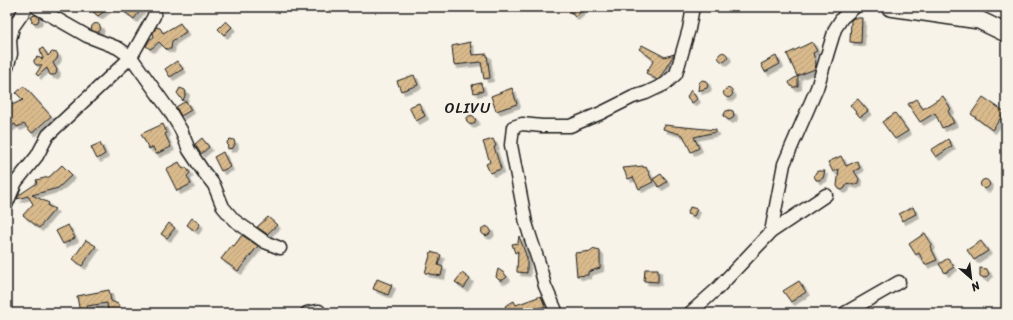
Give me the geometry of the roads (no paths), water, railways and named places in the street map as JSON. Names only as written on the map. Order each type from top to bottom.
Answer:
[{"type":"street","points":[[7,68],[12,54],[10,40],[14,27],[27,7]]},
{"type":"street","points":[[36,7],[87,36],[118,48],[132,57],[169,110],[181,130],[189,150],[214,185],[223,207],[234,220],[265,242],[280,248]]},
{"type":"street","points":[[7,203],[16,182],[37,156],[48,134],[132,57],[154,16],[155,7]]},
{"type":"street","points":[[556,313],[545,286],[540,263],[526,223],[511,145],[513,127],[522,124],[570,126],[665,84],[676,74],[689,29],[693,7]]},
{"type":"street","points":[[770,232],[784,164],[817,88],[834,29],[842,18],[855,7]]},
{"type":"street","points":[[890,7],[979,20],[1006,33]]},
{"type":"street","points":[[948,16],[968,7]]},
{"type":"street","points":[[690,313],[717,289],[770,232],[826,195]]},
{"type":"street","points":[[845,313],[899,282]]},
{"type":"district","name":"OLIVU","points":[[468,108]]}]
